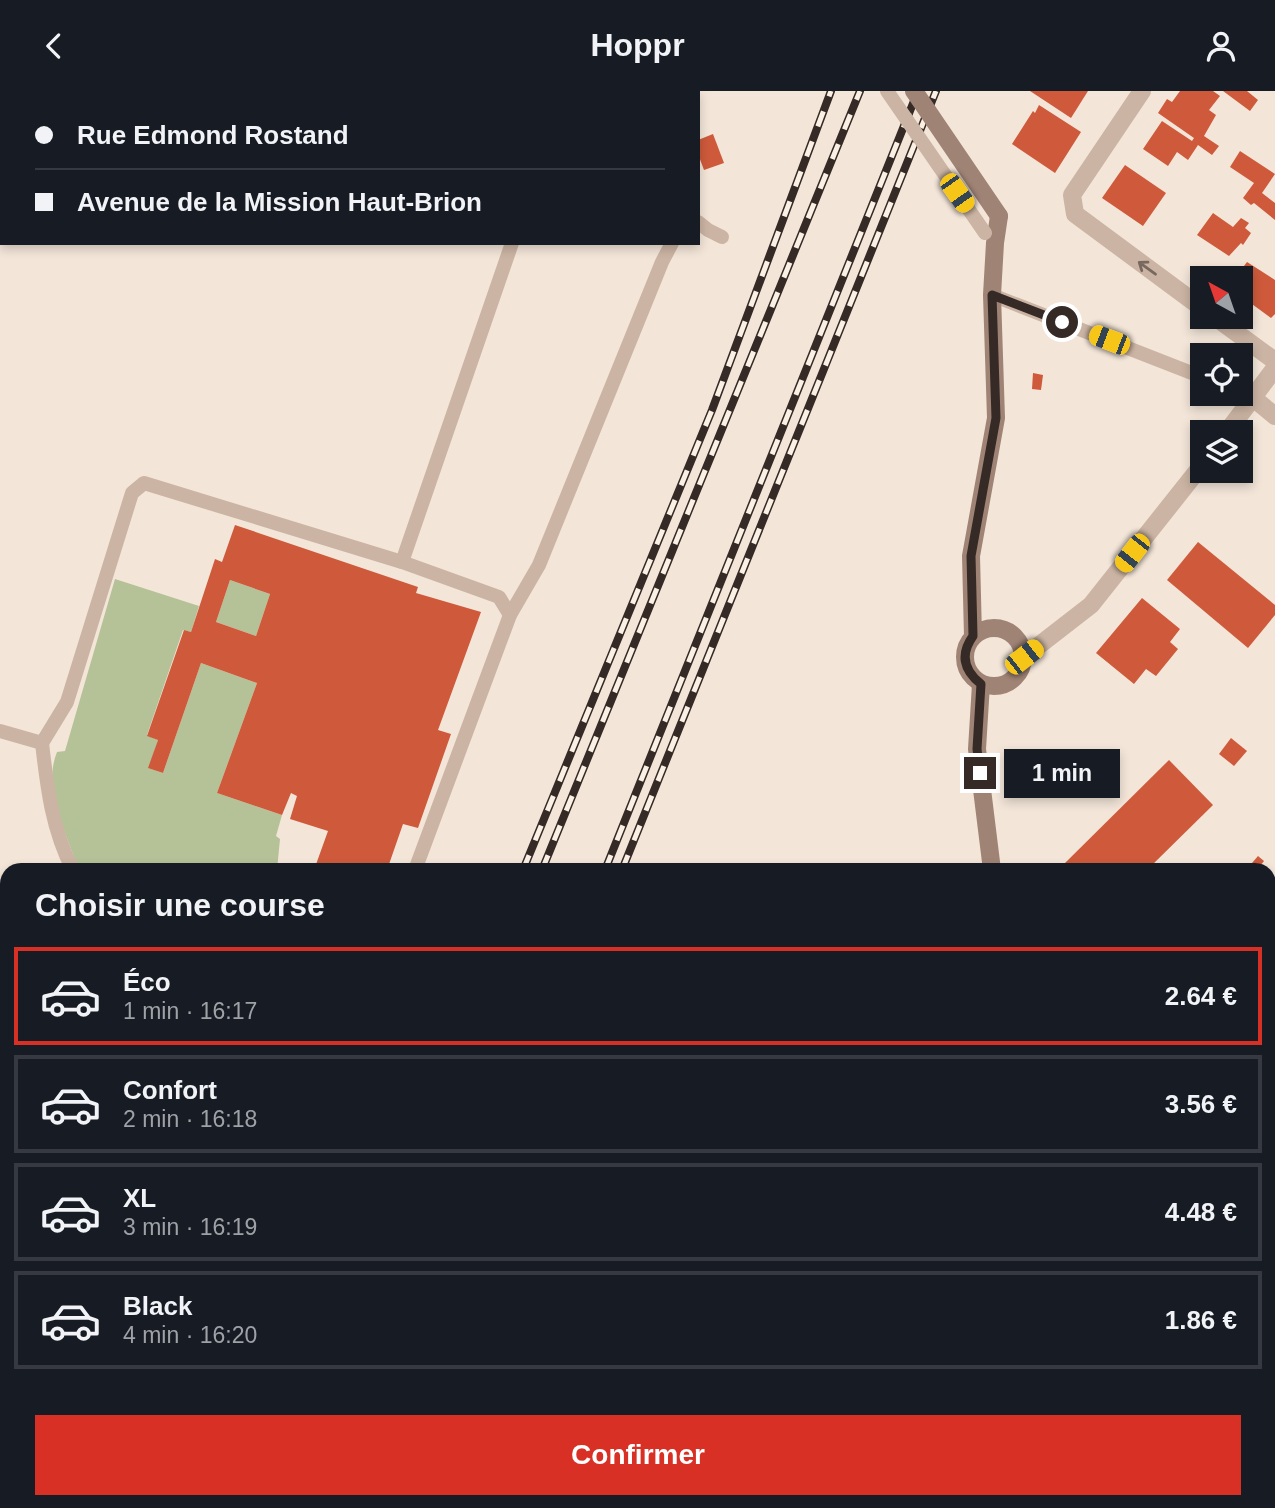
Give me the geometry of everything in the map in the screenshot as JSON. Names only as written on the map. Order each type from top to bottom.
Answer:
[{"type":"street","points":[[914,91],[999,216],[990,238],[996,418],[971,556],[973,636]]},
{"type":"street","points":[[1142,91],[1072,195],[1075,214],[1190,299]]},
{"type":"street","points":[[1231,329],[1275,361]]},
{"type":"street","points":[[1253,388],[1275,368]]},
{"type":"street","points":[[1253,399],[1275,416]]},
{"type":"street","points":[[1024,657],[1091,605],[1190,480]]},
{"type":"street","points":[[991,627],[1010,632],[1022,648],[1024,657],[1020,671],[1010,682],[996,687],[981,684],[972,677],[964,656],[973,636],[991,627]]},
{"type":"street","points":[[981,684],[977,749],[991,863]]},
{"type":"lane","points":[[887,91],[990,238]]},
{"type":"lane","points":[[700,224],[722,237]]},
{"type":"lane","points":[[402,562],[511,245]]},
{"type":"lane","points":[[418,863],[510,615],[539,565],[671,245]]},
{"type":"lane","points":[[992,295],[1190,372]]},
{"type":"lane","points":[[69,863],[61,847],[48,799],[42,743],[67,702],[132,493],[144,483],[402,562],[499,597],[510,615]]},
{"type":"lane","points":[[0,731],[42,743]]},
{"type":"green space","points":[[115,579],[199,606],[191,632],[183,630],[147,735],[158,740],[149,768],[163,773],[201,663],[257,683],[217,793],[282,815],[276,836],[280,839],[278,863],[76,863],[58,811],[52,781],[57,752],[65,751]]},
{"type":"green space","points":[[230,580],[270,594],[256,636],[216,622]]},
{"type":"building","points":[[1030,91],[1088,91],[1071,118]]},
{"type":"building","points":[[1180,91],[1213,91],[1220,96],[1209,110],[1216,115],[1204,136],[1219,146],[1212,155],[1198,145],[1188,160],[1177,152],[1168,166],[1143,149],[1162,121],[1192,141],[1194,138],[1158,113],[1167,99],[1172,102]]},
{"type":"building","points":[[1223,91],[1247,91],[1258,100],[1250,111]]},
{"type":"building","points":[[1039,105],[1081,132],[1055,173],[1012,144]]},
{"type":"building","points":[[713,134],[724,163],[704,170],[700,159],[700,139]]},
{"type":"building","points":[[1240,151],[1275,174],[1262,193],[1275,203],[1275,220],[1254,203],[1251,205],[1243,198],[1254,183],[1230,167]]},
{"type":"building","points":[[1125,165],[1166,193],[1143,226],[1102,198]]},
{"type":"building","points":[[1213,213],[1233,227],[1241,218],[1249,223],[1245,228],[1251,233],[1243,245],[1241,243],[1229,256],[1197,235]]},
{"type":"building","points":[[1247,262],[1275,280],[1275,314],[1271,318],[1253,305],[1253,266],[1244,266]]},
{"type":"building","points":[[1033,373],[1043,375],[1041,390],[1032,389]]},
{"type":"building","points":[[235,525],[418,587],[416,593],[481,612],[438,730],[451,734],[418,828],[403,824],[389,863],[317,863],[328,831],[290,819],[297,796],[291,793],[282,815],[217,793],[257,683],[201,663],[163,773],[148,768],[158,740],[147,736],[184,630],[191,632],[215,559],[222,562]],"holes":[[[230,580],[270,594],[256,636],[216,622]]]},
{"type":"building","points":[[1198,542],[1275,605],[1275,615],[1248,648],[1167,580]]},
{"type":"building","points":[[1142,598],[1180,629],[1170,642],[1178,649],[1156,676],[1146,669],[1134,684],[1096,653]]},
{"type":"building","points":[[1231,738],[1247,751],[1234,766],[1219,754]]},
{"type":"building","points":[[1169,760],[1213,805],[1154,863],[1065,863]]},
{"type":"building","points":[[1258,856],[1264,861],[1262,863],[1252,863]]},
{"type":"railway","points":[[526,863],[712,410],[831,91]]},
{"type":"railway","points":[[545,863],[860,91]]},
{"type":"railway","points":[[608,863],[918,91]]},
{"type":"railway","points":[[625,863],[936,91]]},
{"type":"route","points":[[980,773],[977,749],[981,684],[972,677],[964,656],[973,636],[971,556],[996,418],[992,295],[1062,322]]}]
